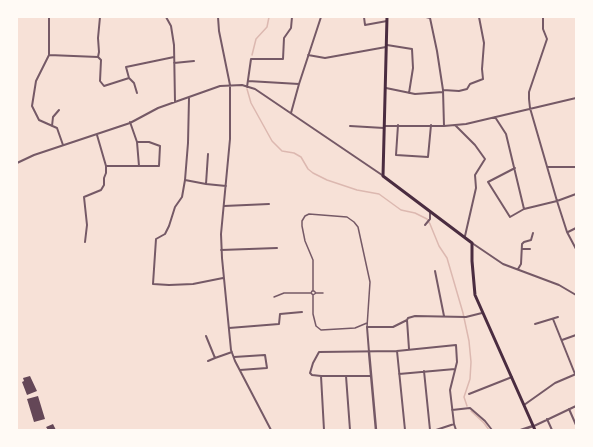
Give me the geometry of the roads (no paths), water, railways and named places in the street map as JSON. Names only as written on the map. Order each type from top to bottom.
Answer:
[{"type":"main road","points":[[387,19],[383,176],[472,242],[475,295],[536,430]]},
{"type":"street","points":[[49,17],[50,55],[36,81],[32,106],[39,120],[57,128],[63,145]]},
{"type":"street","points":[[100,17],[98,38],[100,81],[104,86],[129,78]]},
{"type":"street","points":[[166,17],[171,26],[174,44],[174,102]]},
{"type":"street","points":[[218,17],[230,85],[230,139],[221,234],[223,278],[232,352],[271,430]]},
{"type":"street","points":[[247,87],[252,59],[283,59],[284,38],[291,28],[292,17]]},
{"type":"street","points":[[291,114],[299,84],[321,17]]},
{"type":"street","points":[[364,17],[364,25],[387,19]]},
{"type":"street","points":[[426,17],[430,18],[443,91],[444,126]]},
{"type":"street","points":[[386,88],[415,94],[443,91],[459,92],[467,89],[470,84],[483,79],[482,69],[484,43],[479,17]]},
{"type":"street","points":[[543,17],[543,29],[547,39],[529,92],[530,108],[567,232],[576,249]]},
{"type":"street","points":[[308,55],[325,58],[387,46],[412,49],[413,68],[409,93]]},
{"type":"street","points":[[50,55],[98,57]]},
{"type":"street","points":[[137,93],[134,83],[129,78],[126,67],[174,57]]},
{"type":"street","points":[[174,63],[194,60]]},
{"type":"street","points":[[248,81],[299,84]]},
{"type":"street","points":[[17,163],[34,155],[97,135],[130,122],[158,108],[220,86],[242,85],[255,89],[383,176]]},
{"type":"street","points":[[189,98],[188,143],[182,197],[175,207],[165,234],[156,239],[153,284],[194,284],[223,278]]},
{"type":"street","points":[[350,126],[385,127],[455,125],[576,98]]},
{"type":"street","points":[[52,126],[53,117],[59,110]]},
{"type":"street","points":[[496,117],[506,134],[524,209]]},
{"type":"street","points":[[130,122],[138,142],[139,166]]},
{"type":"street","points":[[398,126],[396,155],[428,157],[431,125]]},
{"type":"street","points":[[455,125],[475,145],[485,159],[475,175],[476,188],[465,236]]},
{"type":"street","points":[[86,242],[84,196],[101,190],[104,185],[106,166],[97,135]]},
{"type":"street","points":[[106,166],[159,166],[160,146],[149,142],[138,142]]},
{"type":"street","points":[[206,184],[208,154]]},
{"type":"street","points":[[548,167],[576,167]]},
{"type":"street","points":[[515,168],[488,182],[510,217],[524,209],[557,201],[576,194]]},
{"type":"street","points":[[185,180],[226,186]]},
{"type":"street","points":[[224,206],[269,204]]},
{"type":"street","points":[[425,225],[430,219],[430,211]]},
{"type":"street","points":[[311,293],[313,290],[313,260],[305,241],[302,221],[305,216],[309,214],[346,216],[358,227],[370,282],[367,327],[370,376],[376,430]]},
{"type":"street","points":[[567,232],[576,228]]},
{"type":"street","points":[[532,240],[533,233]]},
{"type":"street","points":[[518,269],[521,264],[522,244],[524,242],[535,240]]},
{"type":"street","points":[[472,242],[503,264],[559,286],[576,295]]},
{"type":"street","points":[[222,250],[277,248]]},
{"type":"street","points":[[522,249],[530,249]]},
{"type":"street","points":[[434,271],[441,294],[445,317]]},
{"type":"street","points":[[313,290],[316,293]]},
{"type":"street","points":[[274,297],[284,293],[311,293],[313,295],[314,320],[316,326],[321,330],[355,328],[367,322]]},
{"type":"street","points":[[313,295],[316,293],[323,293]]},
{"type":"street","points":[[229,328],[279,324],[280,314],[302,312]]},
{"type":"street","points":[[367,327],[393,327],[407,320],[408,318],[416,316],[466,317],[482,313]]},
{"type":"street","points":[[535,324],[558,317]]},
{"type":"street","points":[[524,405],[555,383],[576,374],[553,319]]},
{"type":"street","points":[[407,320],[409,349]]},
{"type":"street","points":[[562,340],[576,335]]},
{"type":"street","points":[[206,336],[216,358]]},
{"type":"street","points":[[370,376],[312,376],[310,372],[319,352],[397,351],[456,345],[457,362],[450,390],[456,430]]},
{"type":"street","points":[[397,351],[405,430]]},
{"type":"street","points":[[208,361],[232,352]]},
{"type":"street","points":[[234,357],[266,355],[267,368],[240,370]]},
{"type":"street","points":[[399,374],[455,369]]},
{"type":"street","points":[[424,371],[430,430]]},
{"type":"street","points":[[321,376],[324,430]]},
{"type":"street","points":[[346,376],[350,430]]},
{"type":"street","points":[[469,394],[512,377]]},
{"type":"street","points":[[521,430],[534,426],[576,406]]},
{"type":"street","points":[[452,410],[470,408],[485,421],[492,430]]},
{"type":"street","points":[[569,409],[576,425]]},
{"type":"street","points":[[547,419],[552,430]]},
{"type":"street","points":[[436,430],[454,424]]},
{"type":"waterway","points":[[252,55],[256,39],[267,27],[269,17]]},
{"type":"waterway","points":[[247,89],[251,103],[272,141],[282,151],[294,153],[301,157],[308,169],[327,180],[357,190],[379,194],[401,210],[415,213],[427,219],[439,246],[447,258],[463,313],[469,341],[471,362],[470,379],[464,397],[467,406]]},
{"type":"waterway","points":[[471,411],[489,430]]}]
